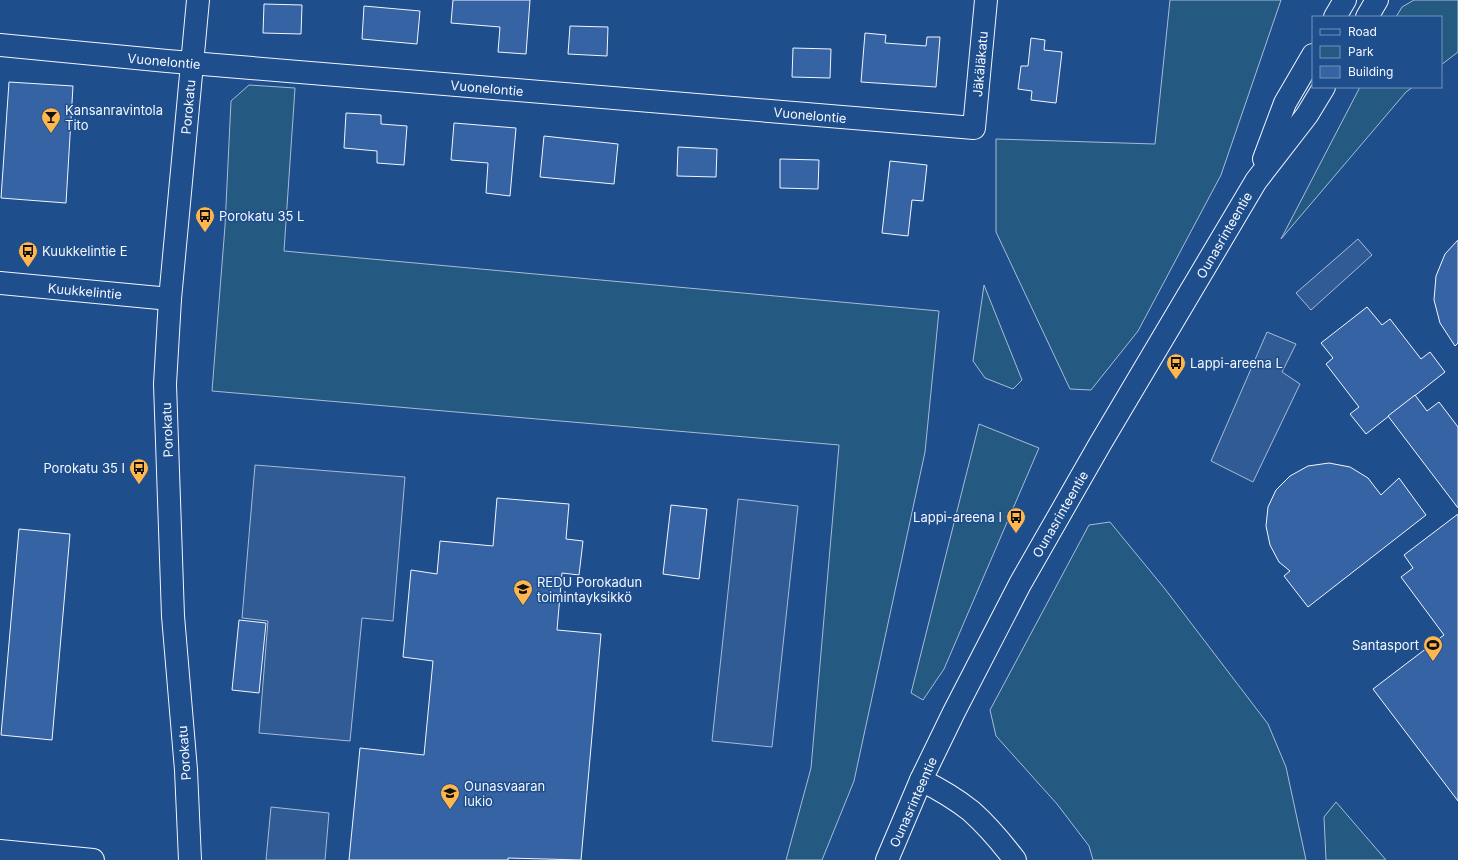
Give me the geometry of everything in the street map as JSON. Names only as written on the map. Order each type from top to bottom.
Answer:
[{"type":"street","name":"Porokatu","points":[[190,860],[186,770],[173,616],[165,384],[170,299],[198,0]]},
{"type":"street","name":"Jäkäläkatu","points":[[974,128],[986,0]]},
{"type":"street","points":[[1336,16],[1345,0]]},
{"type":"street","points":[[1368,16],[1377,0]]},
{"type":"street","name":"Vuonelontie","points":[[0,45],[192,63],[974,128]]},
{"type":"street","name":"Ounasrinteentie","points":[[1256,180],[1285,102],[1312,57]]},
{"type":"street","name":"Ounasrinteentie","points":[[887,860],[954,712],[1020,584],[1256,180],[1307,115],[1323,88]]},
{"type":"street","name":"Kuukkelintie","points":[[0,283],[170,299]]},
{"type":"street","points":[[922,780],[948,794],[971,811],[998,838],[1015,860]]},
{"type":"street","points":[[0,851],[92,860]]},
{"type":"green space","points":[[1170,0],[1281,0],[1221,175],[1138,331],[1091,390],[1070,389],[996,232],[996,139],[1155,144]]},
{"type":"green space","points":[[1414,0],[1458,0],[1458,52],[1442,64],[1442,16],[1397,16],[1402,7]]},
{"type":"green space","points":[[249,85],[295,88],[284,251],[939,311],[925,452],[854,781],[822,860],[786,860],[811,768],[839,445],[212,391],[225,226],[231,101]]},
{"type":"green space","points":[[1359,88],[1412,88],[1406,92],[1281,239]]},
{"type":"green space","points":[[984,285],[1022,380],[1013,389],[985,378],[973,361]]},
{"type":"green space","points":[[979,424],[1039,448],[944,669],[923,700],[911,693]]},
{"type":"green space","points":[[1110,522],[1165,589],[1268,724],[1286,767],[1306,860],[1093,860],[1089,846],[1057,804],[996,736],[990,710],[1089,525]]},
{"type":"green space","points":[[1336,802],[1386,860],[1326,860],[1324,817]]},
{"type":"shaded area","points":[[1358,239],[1372,255],[1311,310],[1296,293]]},
{"type":"shaded area","points":[[1267,332],[1296,344],[1282,372],[1300,384],[1253,482],[1211,461]]},
{"type":"shaded area","points":[[255,465],[405,477],[393,621],[362,618],[350,741],[259,733],[268,621],[242,618]]},
{"type":"shaded area","points":[[738,499],[798,506],[772,747],[712,741]]},
{"type":"shaded area","points":[[271,807],[329,813],[325,860],[266,860]]},
{"type":"building","points":[[453,0],[530,0],[526,54],[498,52],[500,27],[451,23]]},
{"type":"building","points":[[264,4],[302,5],[301,34],[263,33]]},
{"type":"building","points":[[364,6],[420,11],[417,44],[362,39]]},
{"type":"building","points":[[570,26],[608,27],[607,56],[568,54]]},
{"type":"building","points":[[865,33],[886,35],[885,43],[926,46],[927,37],[940,37],[936,87],[861,82]]},
{"type":"building","points":[[1031,38],[1045,40],[1044,50],[1062,52],[1056,103],[1031,100],[1032,91],[1018,89],[1021,66],[1028,66]]},
{"type":"building","points":[[793,48],[831,49],[830,78],[792,77]]},
{"type":"building","points":[[9,82],[73,86],[66,203],[1,198]]},
{"type":"building","points":[[346,113],[381,115],[381,124],[407,126],[404,165],[377,163],[377,151],[344,148]]},
{"type":"building","points":[[454,123],[516,128],[510,196],[486,193],[488,163],[451,160]]},
{"type":"building","points":[[544,136],[618,144],[614,184],[540,177]]},
{"type":"building","points":[[678,147],[717,149],[716,177],[677,176]]},
{"type":"building","points":[[780,159],[819,160],[818,189],[780,188]]},
{"type":"building","points":[[890,161],[927,165],[923,201],[912,200],[908,236],[882,233]]},
{"type":"building","points":[[1458,240],[1458,343],[1455,346],[1440,323],[1434,300],[1436,276],[1445,254]]},
{"type":"building","points":[[1367,307],[1382,325],[1390,319],[1421,359],[1430,352],[1445,372],[1366,434],[1350,414],[1359,407],[1326,364],[1333,358],[1321,343]]},
{"type":"building","points":[[1415,395],[1427,411],[1439,402],[1458,427],[1458,508],[1388,416]]},
{"type":"building","points":[[1329,463],[1350,467],[1368,478],[1381,495],[1399,478],[1426,515],[1308,607],[1284,576],[1290,571],[1279,562],[1270,545],[1266,526],[1268,507],[1276,490],[1290,476],[1308,466]]},
{"type":"building","points":[[497,498],[569,504],[566,539],[583,541],[579,575],[562,573],[557,630],[601,634],[581,860],[508,858],[508,860],[349,860],[360,748],[424,755],[433,661],[403,657],[411,570],[437,574],[440,541],[493,546]]},
{"type":"building","points":[[671,505],[707,509],[699,579],[663,574]]},
{"type":"building","name":"Santasport","points":[[1458,514],[1458,801],[1373,689],[1444,635],[1401,577],[1413,568],[1404,555]]},
{"type":"building","points":[[19,529],[70,534],[52,740],[1,735]]},
{"type":"building","points":[[239,620],[266,623],[259,693],[232,690]]},
{"type":"place","name":"Kansanravintola Tito","points":[[51,134]]},
{"type":"place","name":"Porokatu 35 L","points":[[205,233]]},
{"type":"place","name":"Kuukkelintie E","points":[[28,268]]},
{"type":"place","name":"Lappi-areena L","points":[[1176,380]]},
{"type":"place","name":"Porokatu 35 I","points":[[139,485]]},
{"type":"place","name":"Lappi-areena I","points":[[1016,534]]},
{"type":"place","name":"REDU Porokadun toimintayksikkö","points":[[523,606]]},
{"type":"place","name":"Santasport","points":[[1433,662]]},
{"type":"place","name":"Ounasvaaran lukio","points":[[450,810]]}]
